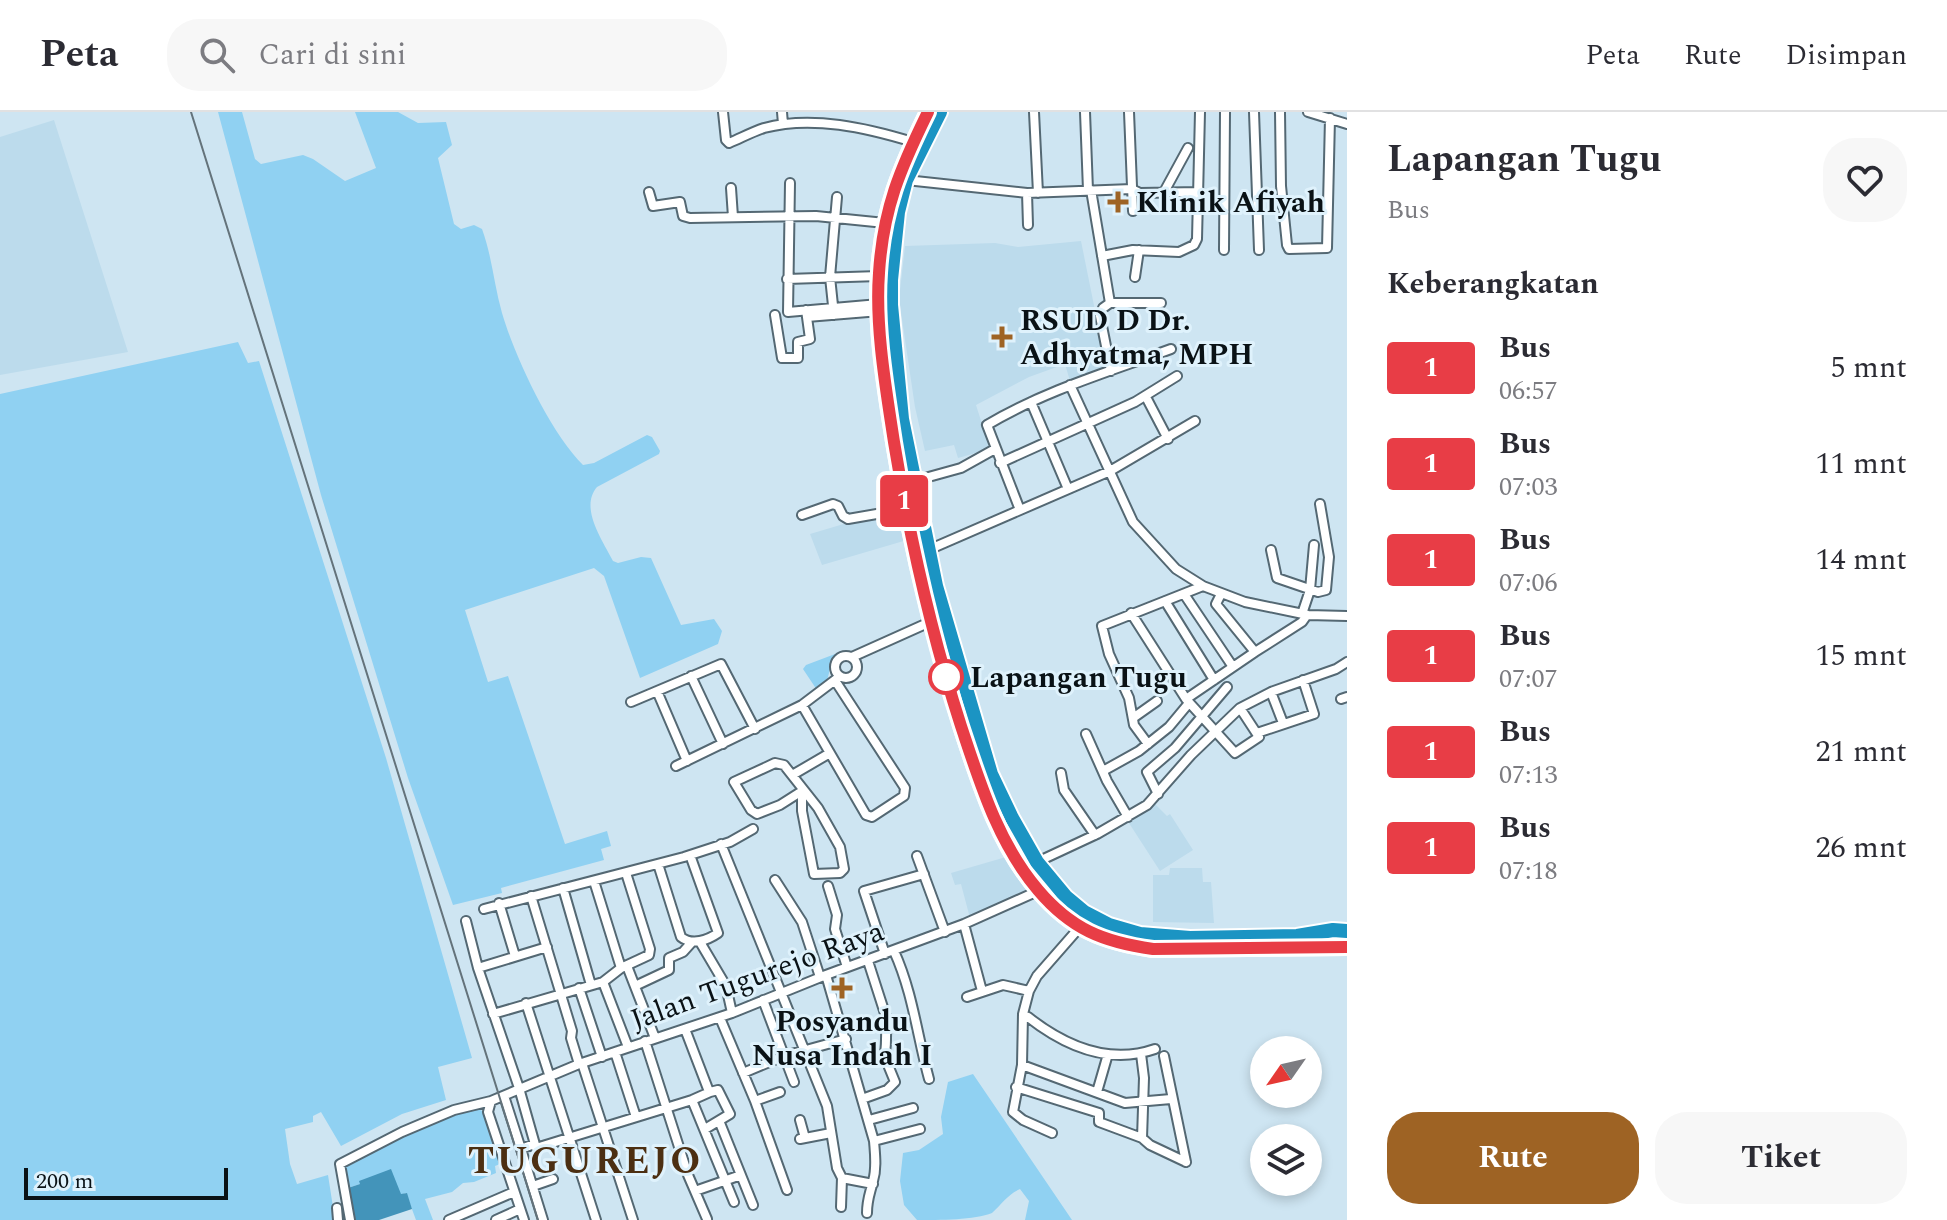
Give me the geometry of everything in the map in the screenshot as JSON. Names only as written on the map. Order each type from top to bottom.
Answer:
[{"type":"highway","points":[[928,112],[895,184],[885,223],[879,308],[887,407],[930,622],[981,786],[1012,855],[1038,891],[1079,928],[1121,945],[1153,949],[1347,947]]},
{"type":"highway","points":[[940,112],[906,180],[898,212],[891,305],[902,419],[913,481],[928,550],[991,774],[1037,862],[1066,897],[1084,912],[1109,925],[1140,934],[1190,938],[1297,936],[1347,931]]},
{"type":"highway","points":[[948,686],[963,681]]},
{"type":"street","points":[[723,112],[729,143],[758,130],[783,124],[842,125],[913,142]]},
{"type":"street","points":[[782,112],[783,124]]},
{"type":"street","points":[[840,112],[842,125]]},
{"type":"street","points":[[1034,112],[1038,193]]},
{"type":"street","points":[[1085,112],[1089,190],[1110,303]]},
{"type":"street","points":[[1129,112],[1133,211]]},
{"type":"street","points":[[1102,256],[1139,250],[1179,252],[1190,248],[1197,239],[1200,112]]},
{"type":"street","points":[[1224,250],[1225,112]]},
{"type":"street","points":[[1254,112],[1259,250]]},
{"type":"street","points":[[1280,112],[1281,186],[1289,249],[1327,248],[1330,118]]},
{"type":"street","points":[[1308,112],[1347,124]]},
{"type":"street","points":[[1164,192],[1188,148]]},
{"type":"street","points":[[906,180],[1027,193],[1132,189],[1140,193],[1199,192]]},
{"type":"street","points":[[790,183],[788,312],[879,308]]},
{"type":"street","points":[[731,188],[733,217]]},
{"type":"street","points":[[649,192],[653,206],[680,202],[684,217],[790,216],[885,223]]},
{"type":"street","points":[[1027,193],[1028,225]]},
{"type":"street","points":[[834,311],[830,277],[837,197]]},
{"type":"street","points":[[1135,277],[1139,250]]},
{"type":"street","points":[[787,279],[879,276]]},
{"type":"street","points":[[1111,371],[1100,316],[1103,308],[1110,303],[1161,303]]},
{"type":"street","points":[[775,315],[784,359],[798,358],[798,342],[810,340],[807,313]]},
{"type":"street","points":[[1020,510],[988,424],[1070,385],[1171,349]]},
{"type":"street","points":[[1000,463],[1146,397],[1177,376]]},
{"type":"street","points":[[1070,385],[1136,527],[1176,569],[1203,586],[1245,602],[1304,615],[1347,616]]},
{"type":"street","points":[[1146,397],[1168,439]]},
{"type":"street","points":[[1031,402],[1068,489]]},
{"type":"street","points":[[928,550],[1110,471],[1195,421]]},
{"type":"street","points":[[913,481],[961,468],[995,449]]},
{"type":"street","points":[[802,515],[833,504],[848,519],[905,509]]},
{"type":"street","points":[[1271,550],[1276,577],[1310,590],[1326,590],[1328,548],[1320,504]]},
{"type":"street","points":[[1103,771],[1148,744],[1172,724],[1188,701],[1214,680],[1302,622],[1310,590],[1314,545]]},
{"type":"street","points":[[1148,744],[1134,725],[1126,688],[1109,654],[1103,625],[1203,586]]},
{"type":"street","points":[[1184,594],[1233,667]]},
{"type":"street","points":[[1221,594],[1216,604],[1254,653]]},
{"type":"street","points":[[1165,601],[1214,680]]},
{"type":"street","points":[[1131,613],[1188,701],[1235,753],[1259,738],[1240,708]]},
{"type":"street","points":[[802,705],[866,815],[872,817],[904,796],[905,788],[837,679],[834,669],[836,661],[843,656],[852,657],[930,622]]},
{"type":"street","points":[[676,766],[802,705],[837,679],[848,679],[855,674],[857,665],[852,657]]},
{"type":"street","points":[[1037,862],[1095,835],[1147,805],[1215,730],[1240,708],[1271,692],[1336,669],[1347,662]]},
{"type":"street","points":[[631,702],[721,664],[755,729]]},
{"type":"street","points":[[691,676],[723,744]]},
{"type":"street","points":[[1257,733],[1314,714],[1303,680]]},
{"type":"street","points":[[1158,794],[1147,772],[1175,748],[1227,687]]},
{"type":"street","points":[[657,691],[687,761]]},
{"type":"street","points":[[1271,692],[1283,723]]},
{"type":"street","points":[[1133,718],[1157,701]]},
{"type":"street","points":[[1086,734],[1128,817]]},
{"type":"street","points":[[795,776],[831,754]]},
{"type":"street","points":[[775,763],[784,765],[818,808],[840,847],[844,869],[840,873],[814,874],[802,811],[802,791],[780,805],[757,814],[735,785],[736,779],[775,763]]},
{"type":"street","points":[[1061,773],[1064,790],[1095,835]]},
{"type":"street","points":[[484,909],[690,855],[753,829]]},
{"type":"street","points":[[721,844],[827,1106],[837,1168],[842,1178],[841,1207]]},
{"type":"street","points":[[635,986],[669,970],[669,958],[718,933],[690,855]]},
{"type":"street","points":[[917,856],[945,932]]},
{"type":"street","points":[[658,864],[681,937],[696,942],[726,986],[732,1013]]},
{"type":"street","points":[[493,1014],[603,982],[651,953],[626,873]]},
{"type":"street","points":[[924,874],[865,890],[863,894],[915,1008],[915,1027],[929,1079]]},
{"type":"street","points":[[775,880],[802,922],[846,1039],[869,1120],[874,1141],[873,1184],[867,1194],[867,1213]]},
{"type":"street","points":[[594,881],[624,967],[635,986],[655,1038]]},
{"type":"street","points":[[828,886],[837,915],[835,929],[847,967]]},
{"type":"street","points":[[563,888],[591,985]]},
{"type":"street","name":"Jalan Tugurejo Raya","points":[[350,1220],[340,1164],[415,1127],[454,1110],[491,1101],[580,1064],[720,1018],[823,976],[945,932],[1038,891]]},
{"type":"street","points":[[531,896],[580,1064],[633,1220]]},
{"type":"street","points":[[499,903],[515,956]]},
{"type":"street","points":[[466,921],[535,1146]]},
{"type":"street","points":[[964,924],[982,991]]},
{"type":"street","points":[[1052,1133],[1015,1115],[1013,1110],[1022,1065],[1023,1014],[1037,976],[1079,928]]},
{"type":"street","points":[[478,968],[547,947]]},
{"type":"street","points":[[862,1099],[895,1084],[884,1055],[888,1023],[868,961]]},
{"type":"street","points":[[603,982],[628,1047]]},
{"type":"street","points":[[967,997],[1003,985],[1029,991]]},
{"type":"street","points":[[579,988],[602,1057]]},
{"type":"street","points":[[763,1000],[794,1082]]},
{"type":"street","points":[[526,1003],[596,1220]]},
{"type":"street","points":[[1028,1017],[1050,1035],[1079,1048],[1108,1054],[1141,1054],[1155,1049]]},
{"type":"street","points":[[720,1018],[755,1101],[787,1190]]},
{"type":"street","points":[[685,1029],[710,1092]]},
{"type":"street","points":[[743,1073],[784,1056],[846,1039]]},
{"type":"street","points":[[645,1041],[665,1108],[707,1219]]},
{"type":"street","points":[[615,1052],[636,1117]]},
{"type":"street","points":[[1097,1092],[1108,1054]]},
{"type":"street","points":[[1141,1054],[1144,1078],[1142,1138]]},
{"type":"street","points":[[1016,1087],[1099,1113],[1099,1122],[1142,1138],[1186,1162],[1164,1056]]},
{"type":"street","points":[[1022,1065],[1125,1103],[1171,1099]]},
{"type":"street","points":[[521,1149],[570,1138],[718,1090],[730,1114],[720,1123],[705,1129]]},
{"type":"street","points":[[755,1101],[780,1092]]},
{"type":"street","points":[[504,1096],[543,1220]]},
{"type":"street","points":[[692,1100],[734,1202]]},
{"type":"street","points":[[491,1101],[488,1112],[524,1220]]},
{"type":"street","points":[[869,1120],[913,1108]]},
{"type":"street","points":[[800,1120],[802,1138],[831,1133]]},
{"type":"street","points":[[720,1123],[753,1205]]},
{"type":"street","points":[[874,1141],[920,1129]]},
{"type":"street","points":[[695,1191],[741,1175]]},
{"type":"street","points":[[842,1178],[873,1184]]},
{"type":"street","points":[[533,1186],[553,1179]]},
{"type":"street","points":[[449,1220],[514,1192]]},
{"type":"street","points":[[337,1208],[338,1220]]},
{"type":"street","points":[[496,1220],[520,1209]]},
{"type":"shaded area","points":[[218,112],[242,112],[255,159],[261,164],[303,155],[345,181],[376,168],[355,112],[398,112],[418,123],[446,122],[452,145],[438,158],[454,224],[461,229],[474,225],[482,229],[508,331],[535,393],[558,434],[583,465],[594,463],[647,435],[652,437],[660,451],[597,487],[590,505],[594,524],[613,561],[651,558],[681,625],[714,619],[722,631],[718,644],[640,678],[604,576],[594,568],[465,610],[488,682],[508,676],[565,844],[607,831],[611,846],[601,849],[604,860],[501,888],[502,893],[453,905],[408,778],[321,495]]},
{"type":"shaded area","points":[[54,120],[128,352],[0,375],[0,137]]},
{"type":"shaded area","name":"RSUD D Dr. Adhyatma, MPH","points":[[1081,241],[1107,370],[1070,381],[1065,364],[1029,377],[976,405],[990,449],[958,458],[954,445],[925,451],[915,407],[899,299],[905,246],[995,243],[1018,247]]},
{"type":"shaded area","points":[[238,342],[248,363],[259,361],[386,758],[472,1058],[438,1067],[446,1100],[402,1114],[341,1146],[321,1112],[313,1116],[313,1122],[285,1129],[290,1164],[297,1184],[328,1175],[335,1220],[0,1220],[0,394]]},
{"type":"shaded area","points":[[901,512],[907,540],[822,565],[810,534]]},
{"type":"shaded area","points":[[843,651],[832,661],[826,685],[817,690],[803,669],[806,665]]},
{"type":"shaded area","points":[[1154,803],[1167,816],[1170,814],[1193,850],[1160,871],[1127,820]]},
{"type":"shaded area","points":[[1006,857],[1027,892],[970,918],[961,884],[955,885],[951,873]]},
{"type":"shaded area","points":[[1170,868],[1202,868],[1203,882],[1211,882],[1214,923],[1153,922],[1153,875],[1169,875]]},
{"type":"shaded area","points":[[973,1074],[1072,1220],[1025,1220],[1029,1201],[1020,1189],[992,1213],[976,1217],[917,1220],[904,1205],[900,1181],[903,1153],[919,1150],[943,1134],[941,1117],[948,1082]]},
{"type":"shaded area","points":[[475,1108],[485,1112],[500,1164],[495,1166],[496,1173],[463,1183],[452,1192],[425,1199],[433,1220],[416,1220],[406,1193],[401,1195],[360,1184],[348,1188],[344,1168],[347,1165],[403,1135]]},
{"type":"shaded area","points":[[391,1169],[401,1194],[407,1193],[412,1209],[379,1220],[355,1220],[348,1188]]},
{"type":"railway","points":[[191,112],[538,1220]]},
{"type":"bus line","name":"1","points":[[928,112],[895,184],[885,223],[879,304],[887,407],[930,622],[981,786],[1012,855],[1038,891],[1079,928],[1121,945],[1153,949],[1347,947]]},
{"type":"place","name":"Klinik Afiyah","points":[[1118,202]]},
{"type":"place","name":"RSUD D Dr. Adhyatma, MPH","points":[[1002,337]]},
{"type":"place","name":"Lapangan Tugu","points":[[946,677]]},
{"type":"place","name":"Posyandu Nusa Indah I","points":[[842,988]]},
{"type":"district","name":"TUGUREJO","points":[[585,1160]]}]
